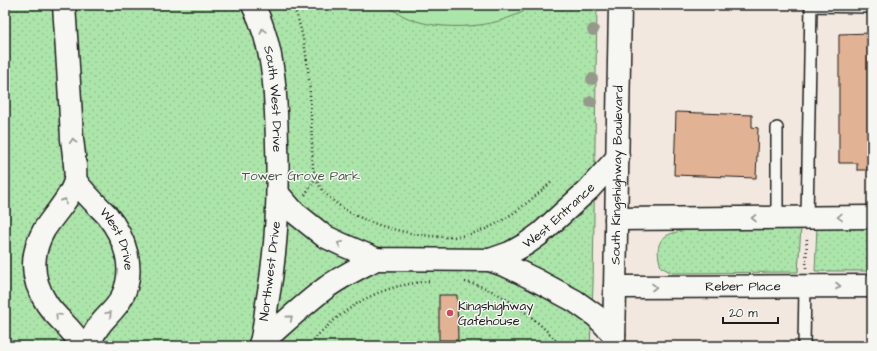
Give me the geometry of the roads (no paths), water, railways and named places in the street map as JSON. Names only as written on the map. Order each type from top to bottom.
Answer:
[{"type":"street","points":[[64,5],[75,180],[64,202],[49,222],[38,241],[34,255],[34,272],[47,304],[70,328],[82,346]]},
{"type":"street","name":"South West Drive","points":[[253,5],[258,14],[270,52],[275,92],[279,195]]},
{"type":"street","name":"South Kingshighway Boulevard","points":[[614,340],[620,5]]},
{"type":"street","name":"West Entrance","points":[[490,260],[510,253],[540,234],[588,190],[618,157]]},
{"type":"street","name":"West Drive","points":[[75,180],[83,192],[105,214],[120,233],[127,251],[129,266],[127,282],[121,299],[101,323],[92,336],[88,346]]},
{"type":"street","name":"West Entrance","points":[[279,195],[294,212],[324,236],[343,246],[376,259],[490,260],[509,267],[575,301],[596,316],[614,340]]},
{"type":"street","name":"Northwest Drive","points":[[260,345],[272,278],[279,195]]},
{"type":"street","points":[[616,220],[872,217]]},
{"type":"street","name":"West Entrance","points":[[260,345],[289,318],[327,288],[351,272],[376,259]]},
{"type":"street","name":"Reber Place","points":[[615,287],[872,286]]},
{"type":"lane","points":[[807,218],[811,6],[872,7]]},
{"type":"lane","points":[[777,128],[777,218]]},
{"type":"lane","points":[[804,346],[805,286]]},
{"type":"place","name":"Kingshighway Gatehouse","points":[[450,313]]},
{"type":"park label","name":"Tower Grove Park","points":[[301,176]]}]
